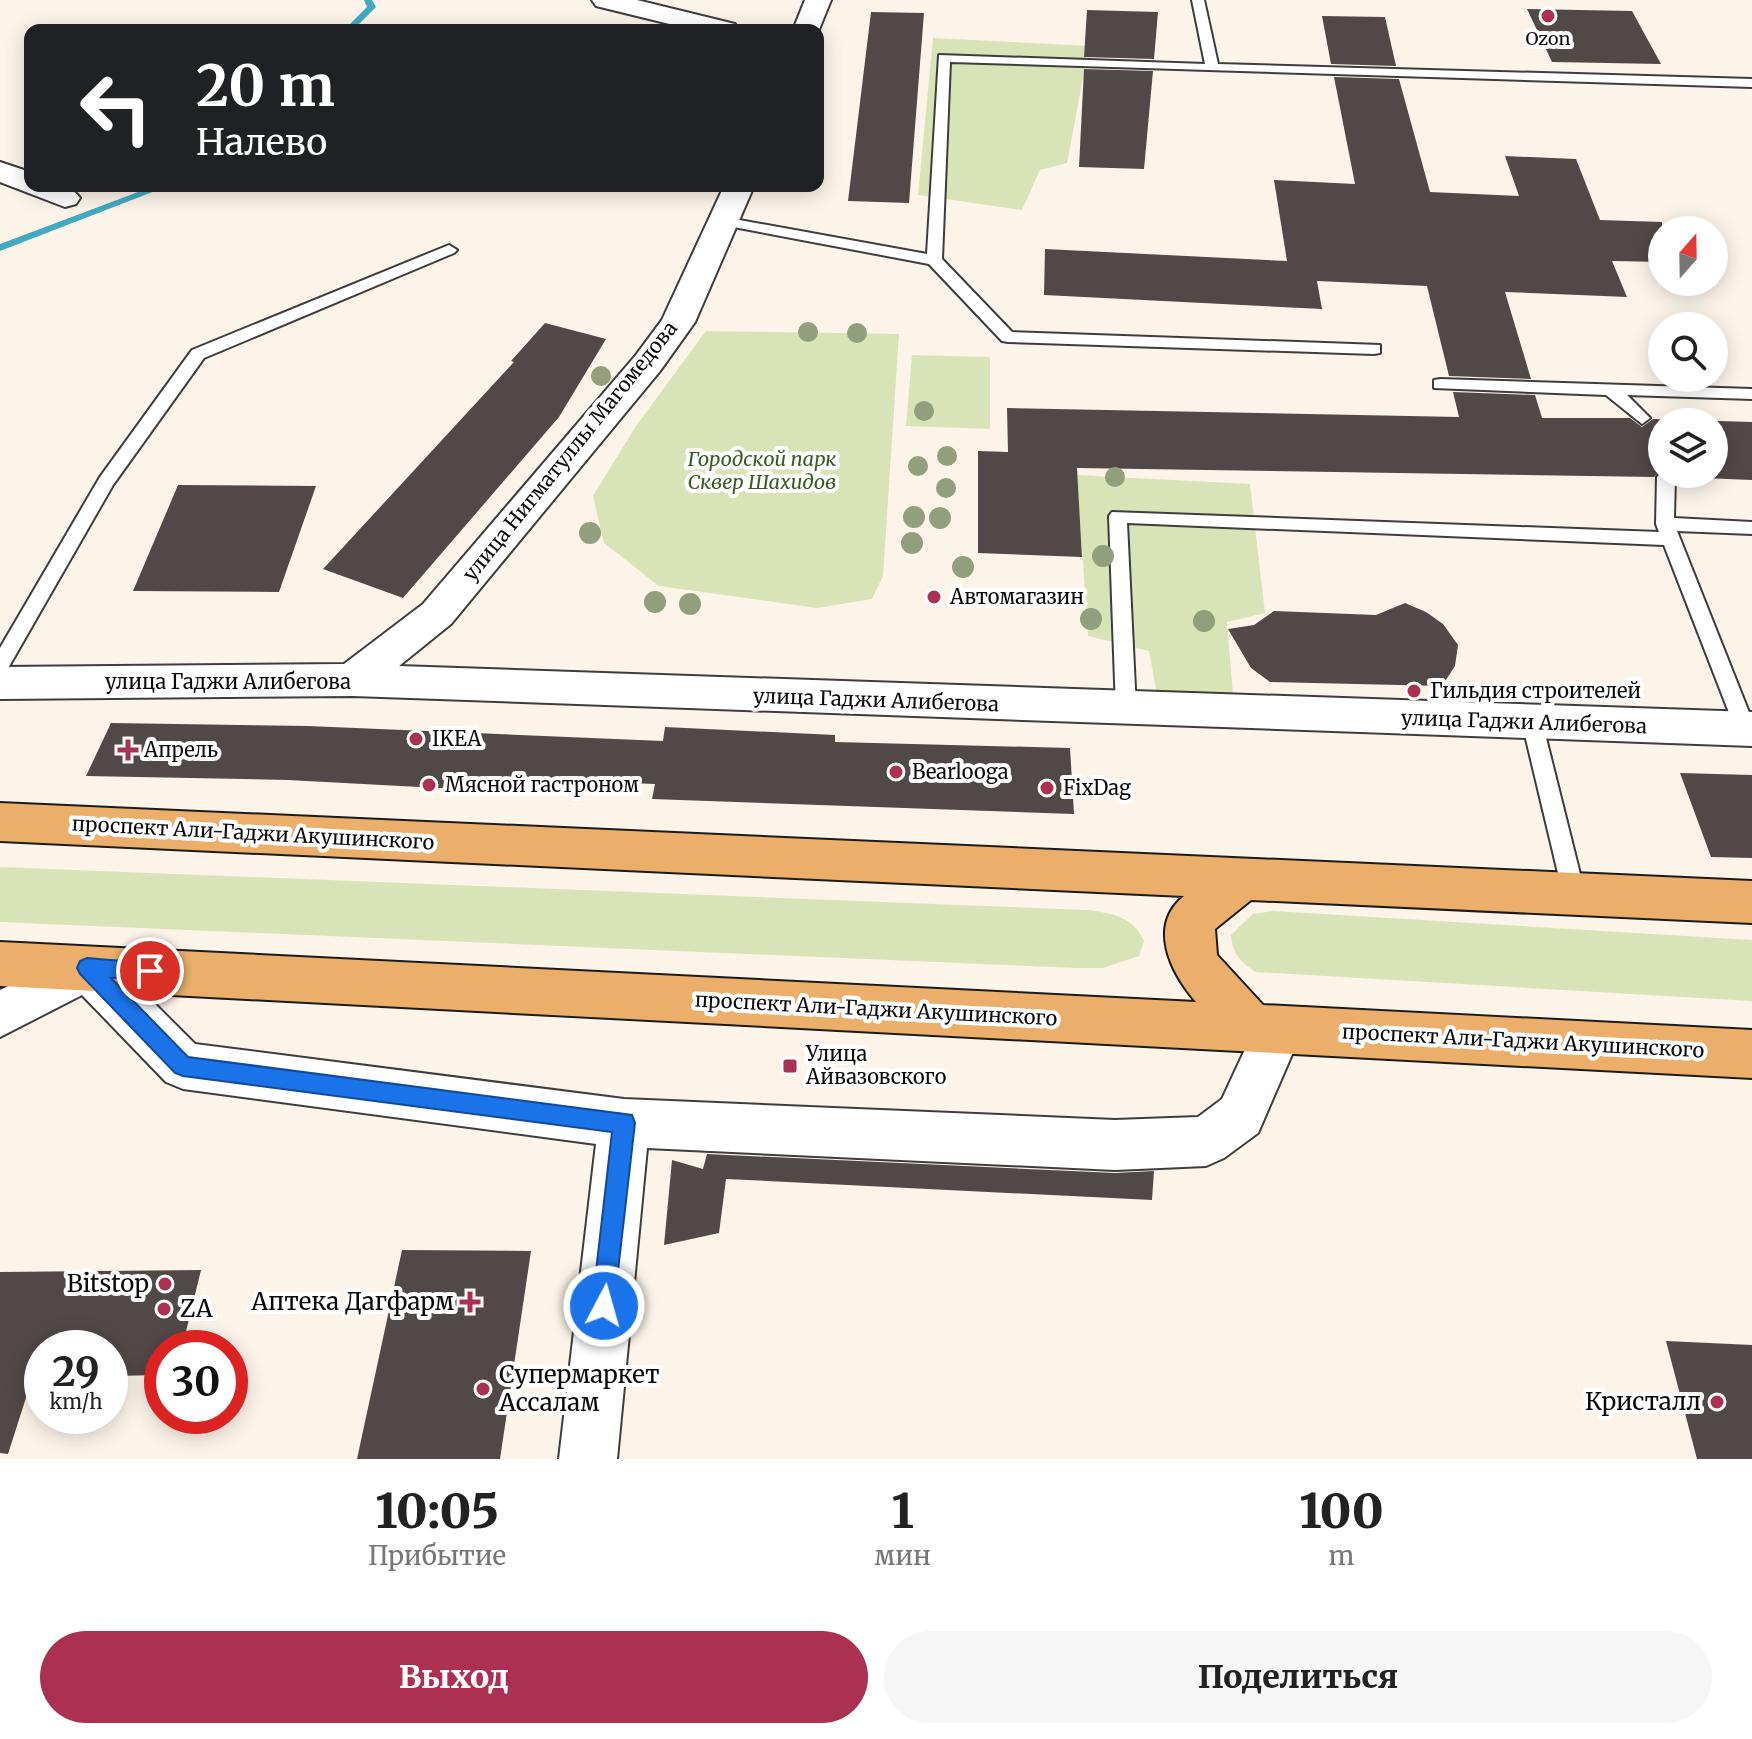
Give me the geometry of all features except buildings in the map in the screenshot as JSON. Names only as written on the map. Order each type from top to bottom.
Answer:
[{"type":"main road","name":"проспект Али-Гаджи Акушинского","points":[[0,822],[1752,902]]},
{"type":"main road","points":[[1244,877],[1190,920],[1193,963],[1265,1028]]},
{"type":"main road","name":"проспект Али-Гаджи Акушинского","points":[[0,964],[1752,1054]]},
{"type":"street","points":[[605,0],[702,24]]},
{"type":"street","points":[[808,24],[818,0]]},
{"type":"street","points":[[0,171],[24,181]]},
{"type":"street","points":[[50,192],[65,198]]},
{"type":"street","name":"улица Нигматуллы Магомедова","points":[[353,680],[437,614],[648,363],[678,322],[736,192]]},
{"type":"street","name":"улица Гаджи Алибегова","points":[[0,683],[353,680],[1748,729]]},
{"type":"street","points":[[0,1015],[87,968],[183,1066],[624,1123],[1115,1145],[1206,1141],[1240,1116],[1265,1028]]},
{"type":"street","points":[[588,1459],[624,1123]]},
{"type":"lane","points":[[1198,0],[1212,68]]},
{"type":"lane","points":[[934,260],[944,58],[1752,83]]},
{"type":"lane","points":[[723,221],[934,260],[1008,337],[1374,349]]},
{"type":"lane","points":[[0,665],[106,481],[198,354],[449,250]]},
{"type":"lane","points":[[1440,384],[1752,394]]},
{"type":"lane","points":[[1610,389],[1642,418]]},
{"type":"lane","points":[[1666,488],[1668,532],[1748,729]]},
{"type":"lane","points":[[1126,709],[1118,516],[1668,532],[1752,528]]},
{"type":"lane","points":[[1532,722],[1574,894]]},
{"type":"green space","points":[[933,38],[1089,46],[1067,163],[1040,170],[1022,210],[918,195]]},
{"type":"green space","name":"Городской парк Сквер Шахидов","points":[[706,331],[899,334],[883,576],[872,599],[817,608],[659,586],[604,543],[593,496],[636,426]]},
{"type":"green space","points":[[912,355],[990,357],[990,429],[906,426]]},
{"type":"green space","points":[[1077,475],[1250,484],[1265,613],[1227,622],[1234,707],[1159,705],[1149,651],[1088,636]]},
{"type":"green space","points":[[0,867],[1087,910],[1128,921],[1144,941],[1139,956],[1103,968],[1077,968],[0,922]]},
{"type":"green space","points":[[1273,911],[1752,940],[1752,1001],[1256,972],[1238,957],[1231,935],[1253,914]]},
{"type":"waterway","points":[[354,24],[372,7],[368,0]]},
{"type":"waterway","points":[[0,248],[147,192]]},
{"type":"place","name":"Ozon","points":[[1548,16]]},
{"type":"place","name":"Автомагазин","points":[[934,597]]},
{"type":"place","name":"Гильдия строителей","points":[[1414,691]]},
{"type":"place","name":"IKEA","points":[[416,739]]},
{"type":"place","name":"Апрель","points":[[128,750]]},
{"type":"place","name":"Bearlooga","points":[[896,772]]},
{"type":"place","name":"Мясной гастроном","points":[[429,785]]},
{"type":"place","name":"FixDag","points":[[1047,788]]},
{"type":"place","name":"Улица Айвазовского","points":[[790,1066]]},
{"type":"place","name":"Bitstop","points":[[165,1284]]},
{"type":"place","name":"Аптека Дагфарм","points":[[470,1302]]},
{"type":"place","name":"ZA","points":[[164,1309]]},
{"type":"place","name":"Супермаркет Ассалам","points":[[483,1389]]},
{"type":"place","name":"Кристалл","points":[[1717,1402]]},
{"type":"route","points":[[150,971],[87,968],[183,1066],[624,1123],[604,1306]]}]
